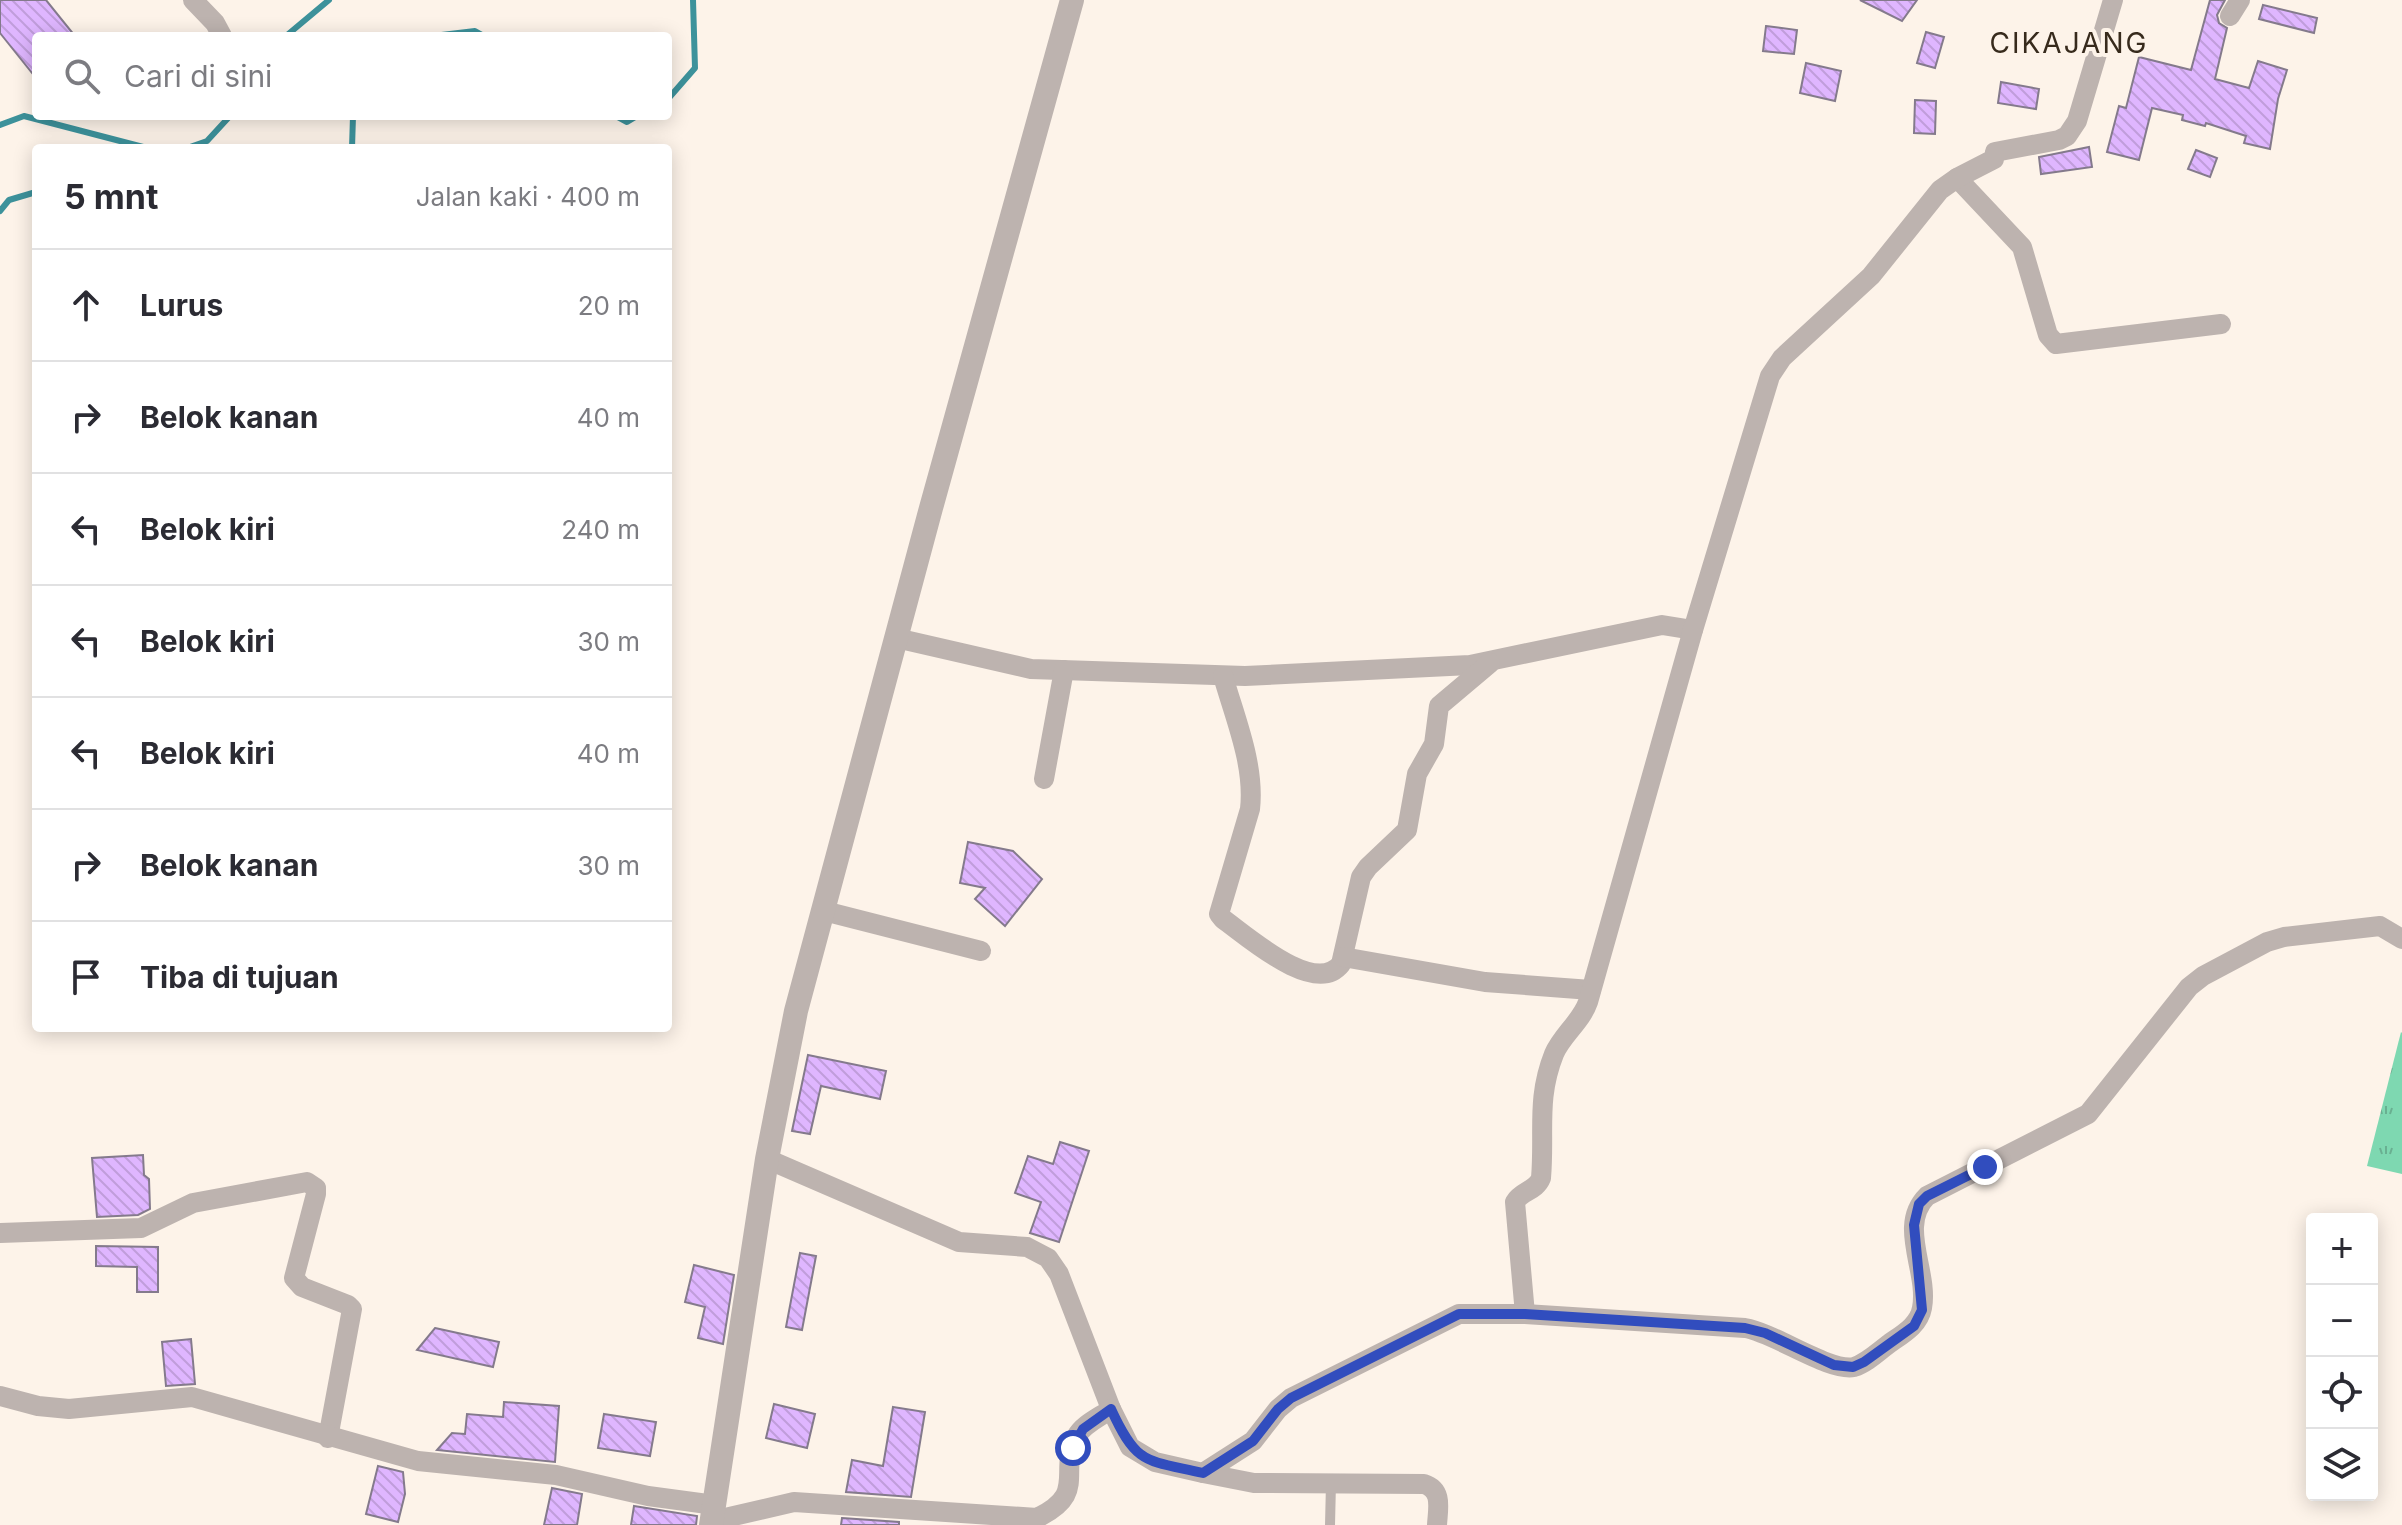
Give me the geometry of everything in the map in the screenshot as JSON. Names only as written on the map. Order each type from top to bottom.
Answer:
[{"type":"street","points":[[193,0],[220,32]]},
{"type":"street","points":[[713,1517],[767,1159],[796,1011],[1072,0]]},
{"type":"street","points":[[1525,1314],[1515,1202],[1540,1181],[1542,1092],[1554,1055],[1585,1011],[1693,630],[1775,366],[1871,276],[1934,197],[1957,178],[1994,159],[1995,152],[2067,136],[2077,121],[2113,0]]},
{"type":"street","points":[[1957,178],[2022,247],[2048,335],[2056,344],[2221,324]]},
{"type":"street","points":[[896,638],[1005,665],[1223,676],[1490,663],[1662,625],[1693,630]]},
{"type":"street","points":[[1223,676],[1252,794],[1220,917],[1284,963],[1320,975],[1338,969],[1361,877],[1404,834],[1409,825],[1417,774],[1434,744],[1439,706],[1490,663]]},
{"type":"street","points":[[1044,779],[1064,670]]},
{"type":"street","points":[[824,911],[981,951]]},
{"type":"street","points":[[1203,1473],[1253,1441],[1278,1409],[1291,1398],[1459,1314],[1525,1314],[1745,1328],[1765,1333],[1834,1365],[1853,1367],[1914,1326],[1922,1310],[1914,1225],[1919,1204],[1927,1196],[2088,1114],[2196,981],[2267,942],[2284,937],[2380,926],[2402,939]]},
{"type":"street","points":[[1343,957],[1485,982],[1591,990]]},
{"type":"street","points":[[767,1159],[959,1242],[1019,1246],[1041,1253],[1059,1274],[1111,1409],[1123,1435],[1140,1456],[1254,1483],[1431,1486],[1438,1496],[1437,1525]]},
{"type":"street","points":[[0,1233],[141,1228],[193,1203],[307,1182],[312,1184],[316,1194],[294,1278],[302,1287],[352,1309],[328,1438]]},
{"type":"street","points":[[0,1396],[38,1406],[69,1409],[192,1397],[328,1438],[430,1464],[556,1475],[648,1496],[713,1517],[794,1502],[908,1517],[1033,1522],[1065,1499],[1078,1434],[1111,1409]]},
{"type":"lane","points":[[1330,1525],[1331,1483]]},
{"type":"green space","points":[[2402,1033],[2402,1174],[2367,1166]]},
{"type":"building","points":[[0,0],[46,0],[72,32],[32,32],[32,73],[0,33]]},
{"type":"building","points":[[1860,0],[1917,0],[1902,21]]},
{"type":"building","points":[[2210,0],[2225,0],[2217,15],[2219,23],[2227,28],[2215,79],[2249,88],[2258,61],[2287,70],[2278,99],[2270,149],[2244,143],[2246,136],[2206,123],[2205,126],[2182,120],[2183,115],[2152,108],[2139,160],[2107,152],[2119,106],[2126,108],[2139,57],[2191,70]]},
{"type":"building","points":[[2263,5],[2317,18],[2314,33],[2259,19]]},
{"type":"building","points":[[1766,26],[1797,30],[1794,54],[1763,51]]},
{"type":"building","points":[[1926,32],[1944,37],[1935,68],[1917,63]]},
{"type":"building","points":[[1806,63],[1841,71],[1835,101],[1800,93]]},
{"type":"building","points":[[2001,82],[2039,89],[2036,109],[1998,103]]},
{"type":"building","points":[[1915,100],[1936,101],[1935,134],[1914,133]]},
{"type":"building","points":[[2089,147],[2092,167],[2041,174],[2039,157]]},
{"type":"building","points":[[2196,150],[2217,158],[2210,177],[2188,169]]},
{"type":"building","points":[[968,842],[1013,851],[1042,879],[1005,926],[975,899],[985,888],[960,883]]},
{"type":"building","points":[[808,1055],[886,1071],[880,1099],[821,1086],[810,1134],[792,1131]]},
{"type":"building","points":[[1060,1142],[1089,1151],[1059,1242],[1030,1233],[1041,1202],[1015,1193],[1028,1156],[1053,1164]]},
{"type":"building","points":[[143,1155],[144,1175],[149,1179],[150,1209],[138,1215],[97,1217],[92,1158]]},
{"type":"building","points":[[96,1246],[158,1247],[158,1292],[137,1292],[137,1267],[96,1266]]},
{"type":"building","points":[[800,1253],[816,1256],[802,1330],[786,1327]]},
{"type":"building","points":[[694,1265],[734,1275],[723,1344],[698,1338],[705,1307],[685,1302]]},
{"type":"building","points":[[435,1328],[499,1342],[493,1367],[417,1350]]},
{"type":"building","points":[[191,1339],[195,1384],[166,1386],[162,1342]]},
{"type":"building","points":[[504,1402],[559,1406],[555,1462],[437,1450],[452,1433],[465,1434],[467,1414],[503,1417]]},
{"type":"building","points":[[774,1404],[815,1414],[807,1448],[766,1438]]},
{"type":"building","points":[[893,1407],[925,1412],[911,1497],[846,1492],[852,1460],[883,1466]]},
{"type":"building","points":[[604,1414],[656,1422],[650,1456],[598,1448]]},
{"type":"building","points":[[378,1466],[403,1472],[405,1494],[398,1522],[366,1514]]},
{"type":"building","points":[[552,1488],[582,1494],[577,1525],[544,1525]]},
{"type":"building","points":[[634,1506],[697,1516],[696,1525],[631,1525]]},
{"type":"building","points":[[842,1518],[899,1522],[899,1525],[841,1525]]},
{"type":"waterway","points":[[291,32],[329,0]]},
{"type":"waterway","points":[[672,94],[695,68],[693,0]]},
{"type":"waterway","points":[[467,32],[477,32]]},
{"type":"waterway","points":[[0,125],[24,116],[32,118]]},
{"type":"waterway","points":[[39,120],[132,144]]},
{"type":"waterway","points":[[198,144],[207,141],[226,120]]},
{"type":"waterway","points":[[352,144],[353,120]]},
{"type":"waterway","points":[[623,120],[630,120]]},
{"type":"waterway","points":[[0,211],[9,200],[32,193]]},
{"type":"district","name":"CIKAJANG","points":[[2069,43]]},
{"type":"route","points":[[1073,1448],[1078,1434],[1111,1409],[1130,1447],[1140,1456],[1203,1473],[1249,1445],[1291,1398],[1459,1314],[1525,1314],[1745,1328],[1765,1333],[1834,1365],[1853,1367],[1914,1326],[1919,1318],[1923,1300],[1914,1225],[1919,1204],[1927,1196],[1985,1167]]}]
